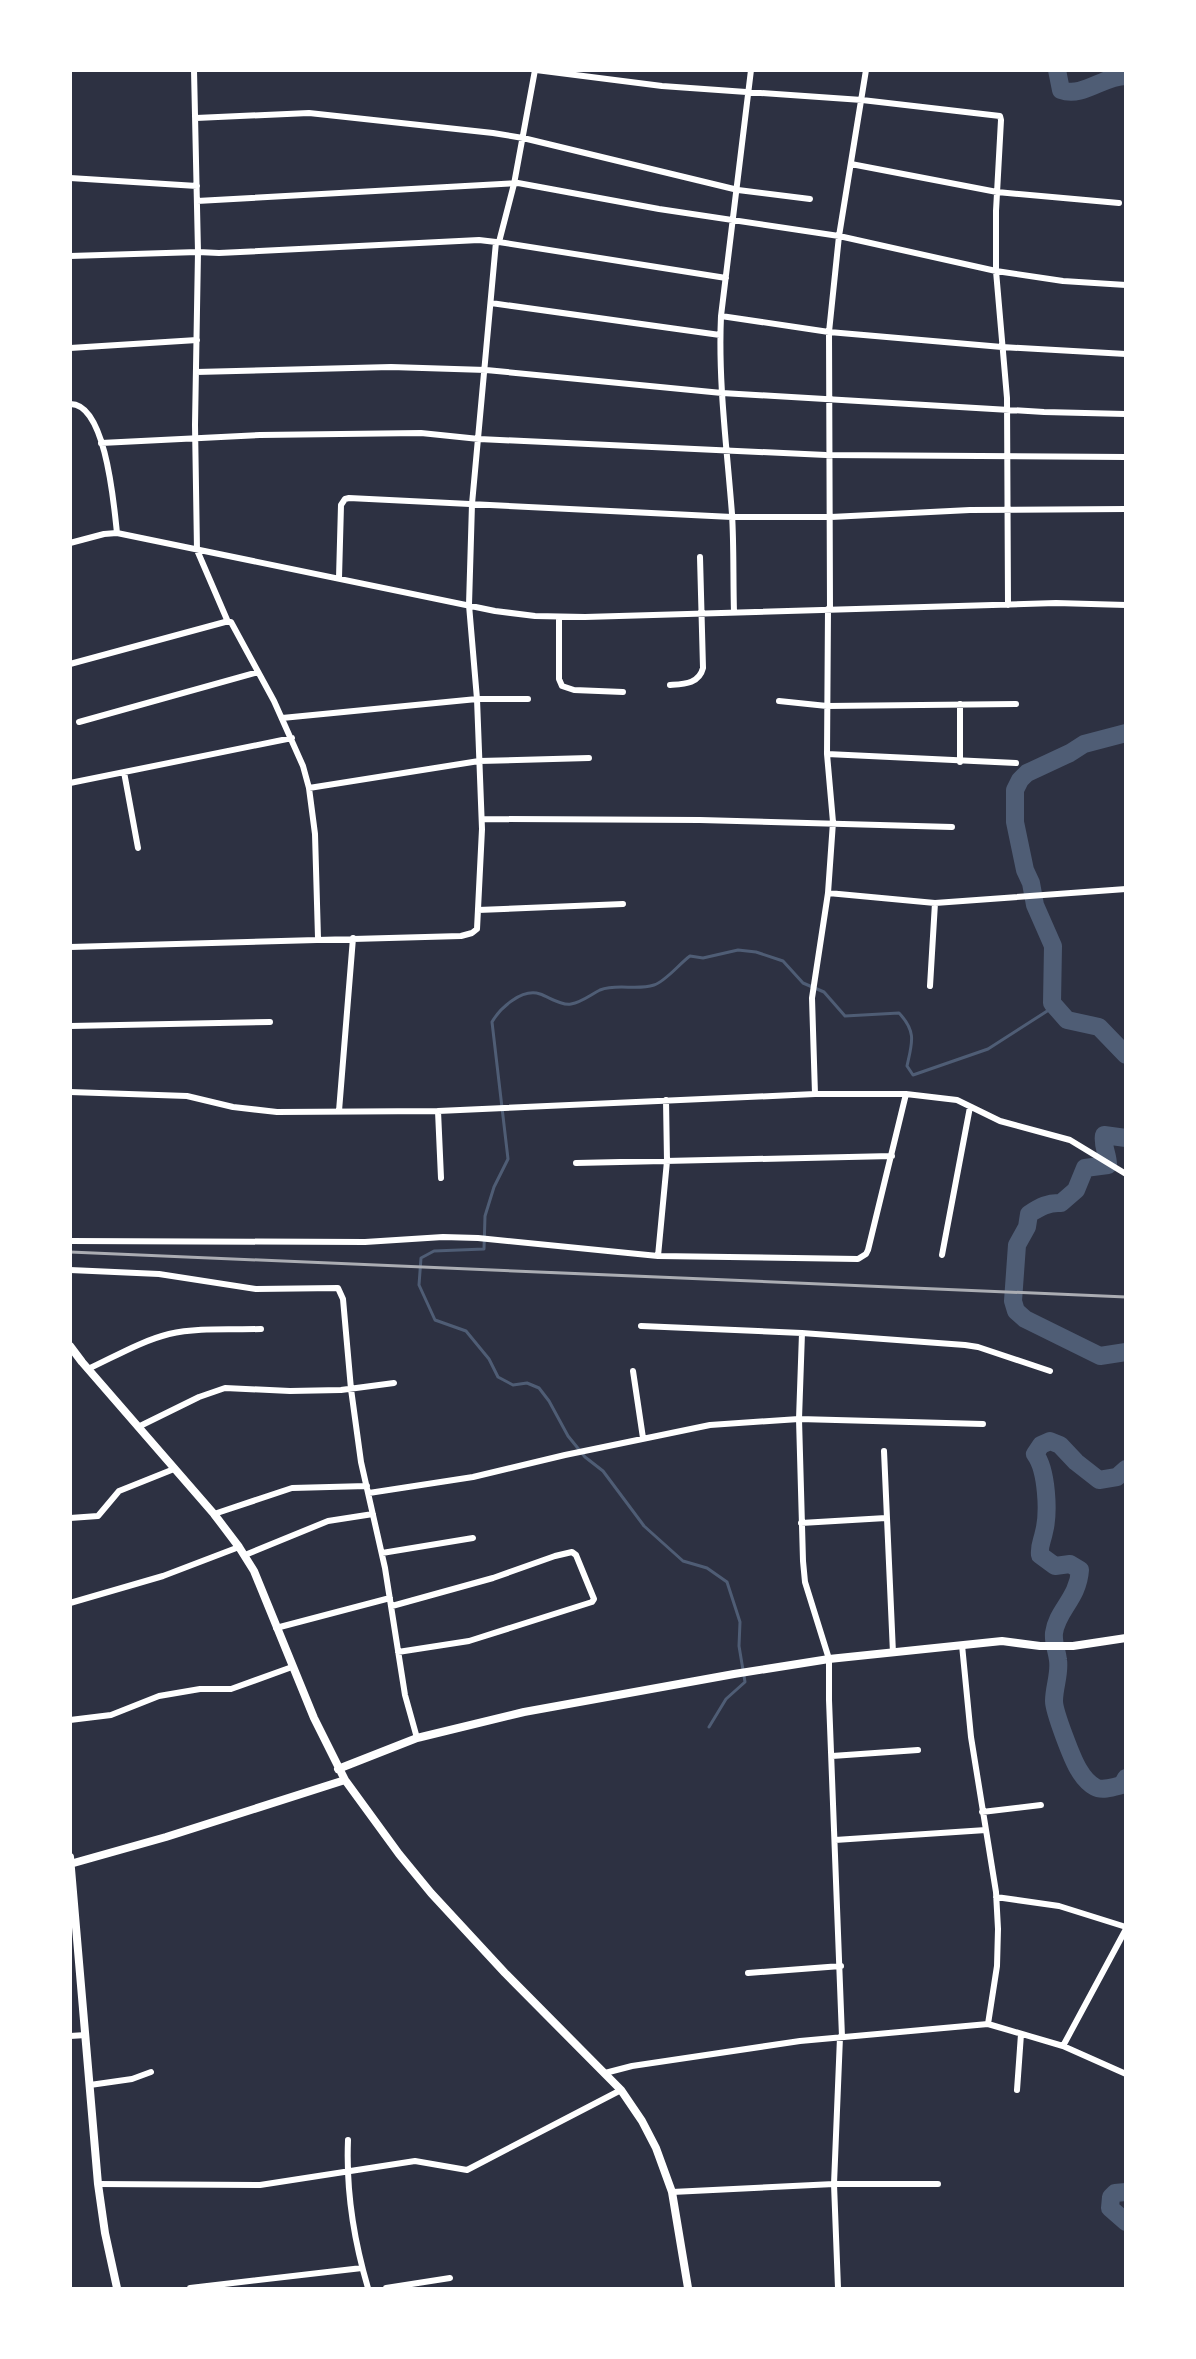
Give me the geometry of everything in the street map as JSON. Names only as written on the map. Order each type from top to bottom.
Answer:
[{"type":"street","points":[[194,70],[198,252],[195,438],[197,550],[228,622],[233,626],[258,672],[299,753],[309,788],[317,860],[318,938]]},
{"type":"street","points":[[70,947],[196,945],[318,938],[461,936],[477,929],[482,819],[477,699],[469,605],[472,504],[498,242],[514,184],[536,70],[662,86],[862,100],[1000,116],[996,271],[1006,410],[1008,605]]},
{"type":"street","points":[[734,612],[732,517],[722,393],[720,335],[751,70]]},
{"type":"street","points":[[815,1094],[812,998],[828,893],[833,822],[826,754],[831,518],[829,332],[838,236],[866,70]]},
{"type":"street","points":[[196,118],[309,113],[493,133],[523,138],[738,190],[810,199]]},
{"type":"street","points":[[851,164],[997,192],[1119,203]]},
{"type":"street","points":[[70,178],[197,186]]},
{"type":"street","points":[[197,201],[524,184],[659,209],[838,236],[996,271],[1050,279],[1125,285]]},
{"type":"street","points":[[70,256],[219,253],[479,240],[726,278]]},
{"type":"street","points":[[491,303],[720,335]]},
{"type":"street","points":[[721,315],[829,332],[1002,347],[1125,354]]},
{"type":"street","points":[[70,348],[197,340]]},
{"type":"street","points":[[196,372],[392,367],[486,370],[722,393],[1006,410],[1125,414]]},
{"type":"street","points":[[70,404],[79,404],[88,411],[95,422],[112,486],[117,533]]},
{"type":"street","points":[[101,443],[260,435],[421,434],[479,439],[830,455],[1125,457]]},
{"type":"street","points":[[339,578],[341,505],[345,499],[732,517],[831,518],[1008,510],[1125,509]]},
{"type":"street","points":[[70,543],[117,533],[516,614],[559,617],[1008,605],[1125,605]]},
{"type":"street","points":[[670,685],[693,682],[702,673],[700,556]]},
{"type":"street","points":[[559,617],[559,679],[562,686],[574,690],[623,692]]},
{"type":"street","points":[[70,664],[228,622]]},
{"type":"street","points":[[79,722],[258,672]]},
{"type":"street","points":[[282,718],[477,699],[528,699]]},
{"type":"street","points":[[779,701],[827,706],[1016,704]]},
{"type":"street","points":[[960,704],[960,762]]},
{"type":"street","points":[[70,783],[292,738]]},
{"type":"street","points":[[826,754],[1016,763]]},
{"type":"street","points":[[309,788],[479,761],[589,758]]},
{"type":"street","points":[[124,772],[138,848]]},
{"type":"street","points":[[482,819],[833,822],[951,826]]},
{"type":"street","points":[[828,893],[935,903],[1125,889]]},
{"type":"street","points":[[930,986],[935,903]]},
{"type":"street","points":[[478,910],[623,904]]},
{"type":"street","points":[[339,1111],[353,938]]},
{"type":"street","points":[[70,1026],[270,1022]]},
{"type":"street","points":[[70,1092],[187,1096],[259,1111],[438,1111],[815,1094],[906,1094],[957,1101],[1000,1120],[1070,1140],[1125,1174]]},
{"type":"street","points":[[70,1241],[365,1242],[443,1237],[490,1238],[658,1256],[858,1259],[868,1250],[906,1094]]},
{"type":"street","points":[[658,1256],[667,1161],[666,1100]]},
{"type":"street","points":[[942,1256],[970,1107]]},
{"type":"street","points":[[438,1111],[441,1178]]},
{"type":"street","points":[[576,1163],[892,1156]]},
{"type":"street","points":[[70,1270],[159,1274],[266,1290],[338,1288],[342,1299],[361,1462],[382,1553],[405,1695],[417,1738]]},
{"type":"street","points":[[641,1326],[802,1333],[972,1346],[1050,1371]]},
{"type":"street","points":[[88,1369],[145,1342],[171,1334],[261,1329]]},
{"type":"street","points":[[802,1333],[801,1523],[806,1582],[829,1659],[841,1966],[841,2037],[834,2184],[838,2289]]},
{"type":"street","points":[[70,1346],[214,1514],[245,1555],[254,1571],[292,1667],[338,1769],[399,1854],[431,1893],[505,1973],[621,2090],[642,2121],[656,2148],[672,2192],[688,2289]]},
{"type":"street","points":[[633,1371],[643,1438]]},
{"type":"street","points":[[138,1427],[199,1397],[225,1388],[290,1391],[351,1389],[394,1383]]},
{"type":"street","points":[[369,1493],[472,1478],[565,1455],[710,1425],[800,1419],[983,1424]]},
{"type":"street","points":[[884,1451],[893,1653]]},
{"type":"street","points":[[70,1518],[98,1516],[119,1491],[174,1469]]},
{"type":"street","points":[[214,1514],[292,1488],[367,1486]]},
{"type":"street","points":[[245,1555],[328,1521],[373,1514]]},
{"type":"street","points":[[801,1523],[886,1518]]},
{"type":"street","points":[[382,1553],[472,1538]]},
{"type":"street","points":[[70,1603],[164,1576],[239,1547]]},
{"type":"street","points":[[392,1606],[493,1578],[572,1552],[576,1555],[594,1599],[592,1602],[469,1641],[398,1652]]},
{"type":"street","points":[[276,1628],[390,1598]]},
{"type":"street","points":[[338,1769],[417,1738],[548,1707],[757,1670],[829,1659],[1011,1641],[1040,1646],[1073,1646],[1125,1638]]},
{"type":"street","points":[[962,1646],[971,1737],[996,1897],[997,1966],[988,2024]]},
{"type":"street","points":[[70,1720],[111,1715],[159,1696],[200,1689],[231,1689],[292,1667]]},
{"type":"street","points":[[832,1756],[918,1750]]},
{"type":"street","points":[[117,2289],[105,2233],[98,2184],[71,1862],[177,1834],[345,1780]]},
{"type":"street","points":[[982,1812],[1041,1805]]},
{"type":"street","points":[[835,1840],[986,1830]]},
{"type":"street","points":[[996,1897],[1059,1906],[1104,1919],[1125,1928],[1064,2046]]},
{"type":"street","points":[[748,1973],[841,1966]]},
{"type":"street","points":[[605,2073],[632,2066],[841,2037],[988,2024],[1064,2046],[1125,2074]]},
{"type":"street","points":[[1017,2090],[1021,2034]]},
{"type":"street","points":[[70,2037],[86,2035]]},
{"type":"street","points":[[90,2085],[132,2079],[151,2072]]},
{"type":"street","points":[[98,2184],[260,2185],[415,2161],[467,2170],[621,2090]]},
{"type":"street","points":[[348,2140],[346,2171],[362,2268],[368,2289]]},
{"type":"street","points":[[672,2192],[834,2184],[938,2184]]},
{"type":"street","points":[[190,2289],[362,2268]]},
{"type":"street","points":[[386,2289],[450,2278]]},
{"type":"waterway","points":[[1057,70],[1061,90],[1069,92],[1126,76]]},
{"type":"waterway","points":[[1126,733],[1084,744],[1027,773],[1015,790],[1015,822],[1025,870],[1031,883],[1035,905],[1053,946],[1052,1003],[1067,1020],[1099,1027],[1126,1055]]},
{"type":"waterway","points":[[709,1727],[726,1699],[745,1682],[739,1646],[740,1622],[727,1582],[707,1568],[683,1561],[644,1526],[603,1471],[585,1457],[568,1436],[549,1401],[539,1388],[527,1383],[513,1385],[498,1377],[489,1359],[466,1331],[435,1320],[419,1285],[421,1258],[434,1251],[484,1249],[485,1216],[494,1187],[508,1159],[492,1022],[506,1005],[526,994],[540,994],[560,1003],[571,1004],[607,988],[654,985],[690,956],[703,958],[738,950],[756,952],[783,961],[803,983],[824,992],[845,1016],[899,1013],[911,1032],[907,1066],[913,1075],[988,1049],[1055,1006]]},
{"type":"waterway","points":[[1126,1138],[1104,1135],[1108,1165],[1085,1168],[1076,1190],[1061,1203],[1052,1203],[1029,1214],[1027,1227],[1017,1245],[1013,1301],[1016,1311],[1025,1319],[1100,1356],[1126,1352]]},
{"type":"waterway","points":[[1126,1469],[1117,1477],[1099,1480],[1076,1462],[1060,1445],[1050,1441],[1041,1445],[1035,1454],[1042,1470],[1047,1503],[1046,1524],[1040,1555],[1055,1566],[1070,1564],[1080,1570],[1076,1589],[1059,1618],[1054,1633],[1058,1657],[1054,1701],[1057,1715],[1076,1765],[1088,1782],[1095,1787],[1105,1789],[1122,1785],[1126,1778]]},
{"type":"waterway","points":[[1126,2192],[1115,2193],[1111,2197],[1110,2208],[1126,2222]]},
{"type":"railway","points":[[70,1252],[1126,1297]]}]
